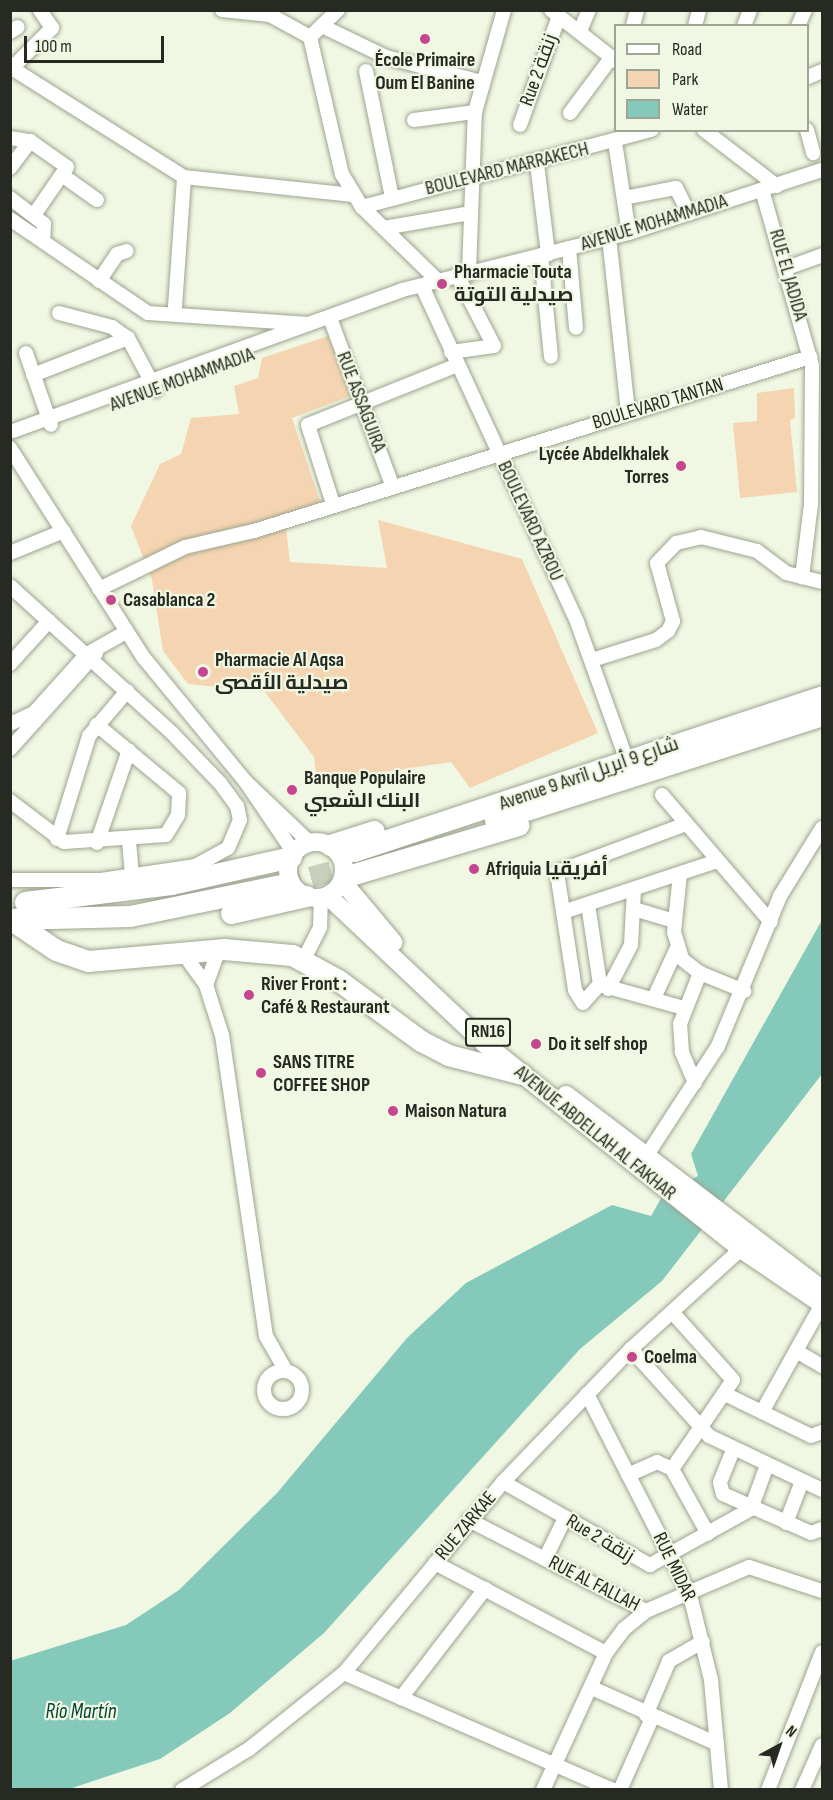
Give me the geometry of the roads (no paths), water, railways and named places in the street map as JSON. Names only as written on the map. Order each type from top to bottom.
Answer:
[{"type":"highway","name":"Avenue 9 Avril شارع 9 أبريل","points":[[596,781],[627,761],[822,696]]},
{"type":"highway","name":"Avenue 9 Avril شارع 9 أبريل","points":[[350,868],[596,781],[822,715]]},
{"type":"highway","points":[[320,844],[536,781],[596,781]]},
{"type":"highway","points":[[18,902],[171,884],[293,855]]},
{"type":"highway","points":[[10,919],[47,921],[174,910],[280,879],[133,903],[18,902]]},
{"type":"highway","points":[[47,921],[82,929],[129,929],[318,897]]},
{"type":"highway","points":[[10,919],[80,960],[219,950],[269,949],[304,959],[421,1041],[457,1058],[522,1074]]},
{"type":"main road","points":[[293,855],[320,844]]},
{"type":"main road","name":"RN16","points":[[320,844],[343,860],[350,868]]},
{"type":"main road","name":"RN16","points":[[293,855],[289,877],[318,897]]},
{"type":"main road","points":[[318,897],[350,868]]},
{"type":"main road","name":"AVENUE ABDELLAH AL FAKHAR","points":[[350,868],[452,1003],[746,1244],[822,1299]]},
{"type":"main road","name":"AVENUE ABDELLAH AL FAKHAR","points":[[318,897],[443,1009],[522,1074],[645,1159]]},
{"type":"street","points":[[40,10],[52,28],[11,68],[184,177],[353,195]]},
{"type":"street","points":[[222,10],[270,13],[310,37],[334,144],[353,195],[362,207],[437,280]]},
{"type":"street","points":[[310,37],[324,27],[338,10]]},
{"type":"street","points":[[333,504],[308,425],[454,359],[494,346],[463,273],[470,213],[475,112],[504,10]]},
{"type":"street","points":[[580,31],[588,10]]},
{"type":"street","points":[[799,24],[805,10]]},
{"type":"street","points":[[555,13],[613,59],[570,113]]},
{"type":"street","name":"Rue 2 زنقة","points":[[520,124],[555,13]]},
{"type":"street","points":[[324,27],[386,57],[482,81]]},
{"type":"street","points":[[366,71],[392,198]]},
{"type":"street","points":[[414,120],[475,112]]},
{"type":"street","name":"BOULEVARD MARRAKECH","points":[[362,207],[471,178],[537,164],[646,132]]},
{"type":"street","points":[[707,132],[777,186]]},
{"type":"street","points":[[808,132],[813,153]]},
{"type":"street","points":[[10,138],[30,141],[67,167],[34,215]]},
{"type":"street","points":[[10,168],[30,141]]},
{"type":"street","points":[[615,142],[629,233]]},
{"type":"street","points":[[537,164],[551,357]]},
{"type":"street","name":"AVENUE MOHAMMADIA","points":[[153,387],[268,341],[331,321],[437,280],[629,233],[822,171]]},
{"type":"street","points":[[62,175],[97,200]]},
{"type":"street","points":[[175,307],[184,177]]},
{"type":"street","points":[[624,198],[676,188],[689,214]]},
{"type":"street","name":"RUE EL JADIDA","points":[[762,190],[815,362],[817,505],[802,577]]},
{"type":"street","points":[[10,198],[34,215],[45,228],[43,241]]},
{"type":"street","points":[[384,228],[470,213]]},
{"type":"street","points":[[10,219],[99,281],[160,316],[263,320],[313,327]]},
{"type":"street","points":[[609,237],[628,413]]},
{"type":"street","points":[[569,249],[576,328]]},
{"type":"street","points":[[99,281],[117,254],[127,251]]},
{"type":"street","points":[[787,268],[822,255]]},
{"type":"street","name":"BOULEVARD AZROU","points":[[418,287],[499,453],[592,660],[627,761]]},
{"type":"street","points":[[59,312],[112,327],[128,338],[153,387]]},
{"type":"street","points":[[263,320],[268,341]]},
{"type":"street","name":"RUE ASSAGUIRA","points":[[331,321],[392,485]]},
{"type":"street","name":"AVENUE MOHAMMADIA","points":[[13,441],[51,423],[313,327]]},
{"type":"street","points":[[33,375],[128,338]]},
{"type":"street","points":[[26,353],[51,423]]},
{"type":"street","name":"BOULEVARD TANTAN","points":[[99,589],[163,554],[254,531],[392,485],[628,413],[815,362]]},
{"type":"street","points":[[13,441],[64,531],[126,632],[170,694],[246,783],[293,855]]},
{"type":"street","points":[[10,553],[64,531]]},
{"type":"street","points":[[592,660],[656,640],[668,631],[673,621],[657,563],[676,543],[701,537],[757,551],[786,573],[822,582]]},
{"type":"street","points":[[10,586],[49,621],[92,654],[220,783],[237,806],[240,820],[228,848],[213,858],[178,871],[132,876],[10,880]]},
{"type":"street","points":[[10,664],[49,621]]},
{"type":"street","points":[[10,749],[18,727],[92,654],[126,632]]},
{"type":"street","points":[[57,838],[85,745],[97,725],[127,691]]},
{"type":"street","points":[[10,801],[57,838],[97,843],[166,835],[180,799],[129,750],[97,725]]},
{"type":"street","points":[[97,843],[129,750]]},
{"type":"street","points":[[246,783],[320,844]]},
{"type":"street","points":[[662,795],[771,922]]},
{"type":"street","points":[[634,889],[627,959],[604,987],[588,1001],[578,1000],[563,912],[559,868],[686,824]]},
{"type":"street","points":[[645,1159],[660,1132],[696,1083],[744,991],[792,873],[822,828]]},
{"type":"street","points":[[129,841],[132,876]]},
{"type":"street","points":[[563,912],[717,861]]},
{"type":"street","points":[[654,998],[677,948],[674,921],[680,874]]},
{"type":"street","points":[[304,959],[320,927],[318,897]]},
{"type":"street","points":[[588,904],[604,987]]},
{"type":"street","points":[[633,909],[674,921]]},
{"type":"street","points":[[677,948],[700,974],[744,991]]},
{"type":"street","points":[[206,985],[219,950]]},
{"type":"street","points":[[183,953],[206,985],[226,1052],[266,1336],[268,1403],[291,1408],[302,1388],[286,1371],[266,1336]]},
{"type":"street","points":[[696,1083],[679,1039],[684,1008],[700,974]]},
{"type":"street","points":[[604,987],[654,998],[684,1008]]},
{"type":"street","name":"RUE ZARKAE","points":[[188,1788],[258,1743],[344,1673],[469,1520],[503,1482],[631,1349],[746,1244]]},
{"type":"street","points":[[762,1412],[822,1299]]},
{"type":"street","points":[[672,1312],[732,1377],[727,1395],[672,1469]]},
{"type":"street","points":[[631,1349],[703,1430],[733,1450],[822,1490]]},
{"type":"street","points":[[796,1351],[822,1366]]},
{"type":"street","points":[[267,1379],[286,1371]]},
{"type":"street","name":"RUE MIDAR","points":[[587,1394],[690,1595],[703,1641],[721,1790]]},
{"type":"street","points":[[727,1395],[811,1436],[822,1432]]},
{"type":"street","points":[[733,1450],[719,1488],[751,1509],[786,1523],[812,1533],[822,1529]]},
{"type":"street","points":[[628,1475],[657,1462],[672,1469],[708,1534]]},
{"type":"street","points":[[751,1509],[767,1465]]},
{"type":"street","points":[[786,1523],[802,1480]]},
{"type":"street","name":"Rue 2 زنقة","points":[[503,1482],[643,1564],[669,1556],[751,1509]]},
{"type":"street","points":[[545,1559],[565,1518]]},
{"type":"street","name":"RUE AL FALLAH","points":[[469,1520],[646,1611],[758,1566],[822,1591]]},
{"type":"street","points":[[435,1563],[606,1653]]},
{"type":"street","points":[[400,1698],[485,1589]]},
{"type":"street","points":[[543,1790],[592,1688],[606,1653],[624,1629],[646,1611]]},
{"type":"street","points":[[620,1790],[669,1661],[703,1641]]},
{"type":"street","points":[[774,1788],[822,1652]]},
{"type":"street","points":[[344,1673],[613,1790]]},
{"type":"street","points":[[592,1688],[649,1716],[717,1744]]},
{"type":"street","points":[[802,1790],[822,1745]]},
{"type":"water","name":"Río Martín","points":[[822,920],[822,1074],[662,1281],[580,1349],[324,1633],[230,1713],[160,1759],[69,1789],[11,1789],[10,1661],[126,1625],[179,1590],[277,1493],[407,1338],[466,1283],[612,1205],[651,1216],[663,1195],[698,1176],[691,1154]]},
{"type":"tunnel","points":[[281,885],[358,864]]},
{"type":"place","name":"École Primaire Oum El Banine","points":[[425,39]]},
{"type":"place","name":"Pharmacie Touta صيدلية التوتة","points":[[442,284]]},
{"type":"place","name":"Lycée Abdelkhalek Torres","points":[[681,466]]},
{"type":"place","name":"Casablanca 2","points":[[111,600]]},
{"type":"place","name":"Pharmacie Al Aqsa صيدلية الأقصى","points":[[203,672]]},
{"type":"place","name":"Banque Populaire البنك الشعبي","points":[[292,790]]},
{"type":"place","name":"Afriquia أفريقيا","points":[[474,869]]},
{"type":"place","name":"River Front : Café & Restaurant","points":[[249,995]]},
{"type":"place","name":"Do it self shop","points":[[536,1044]]},
{"type":"place","name":"SANS TITRE COFFEE SHOP","points":[[261,1073]]},
{"type":"place","name":"Maison Natura","points":[[393,1111]]},
{"type":"place","name":"Coelma","points":[[632,1357]]}]
